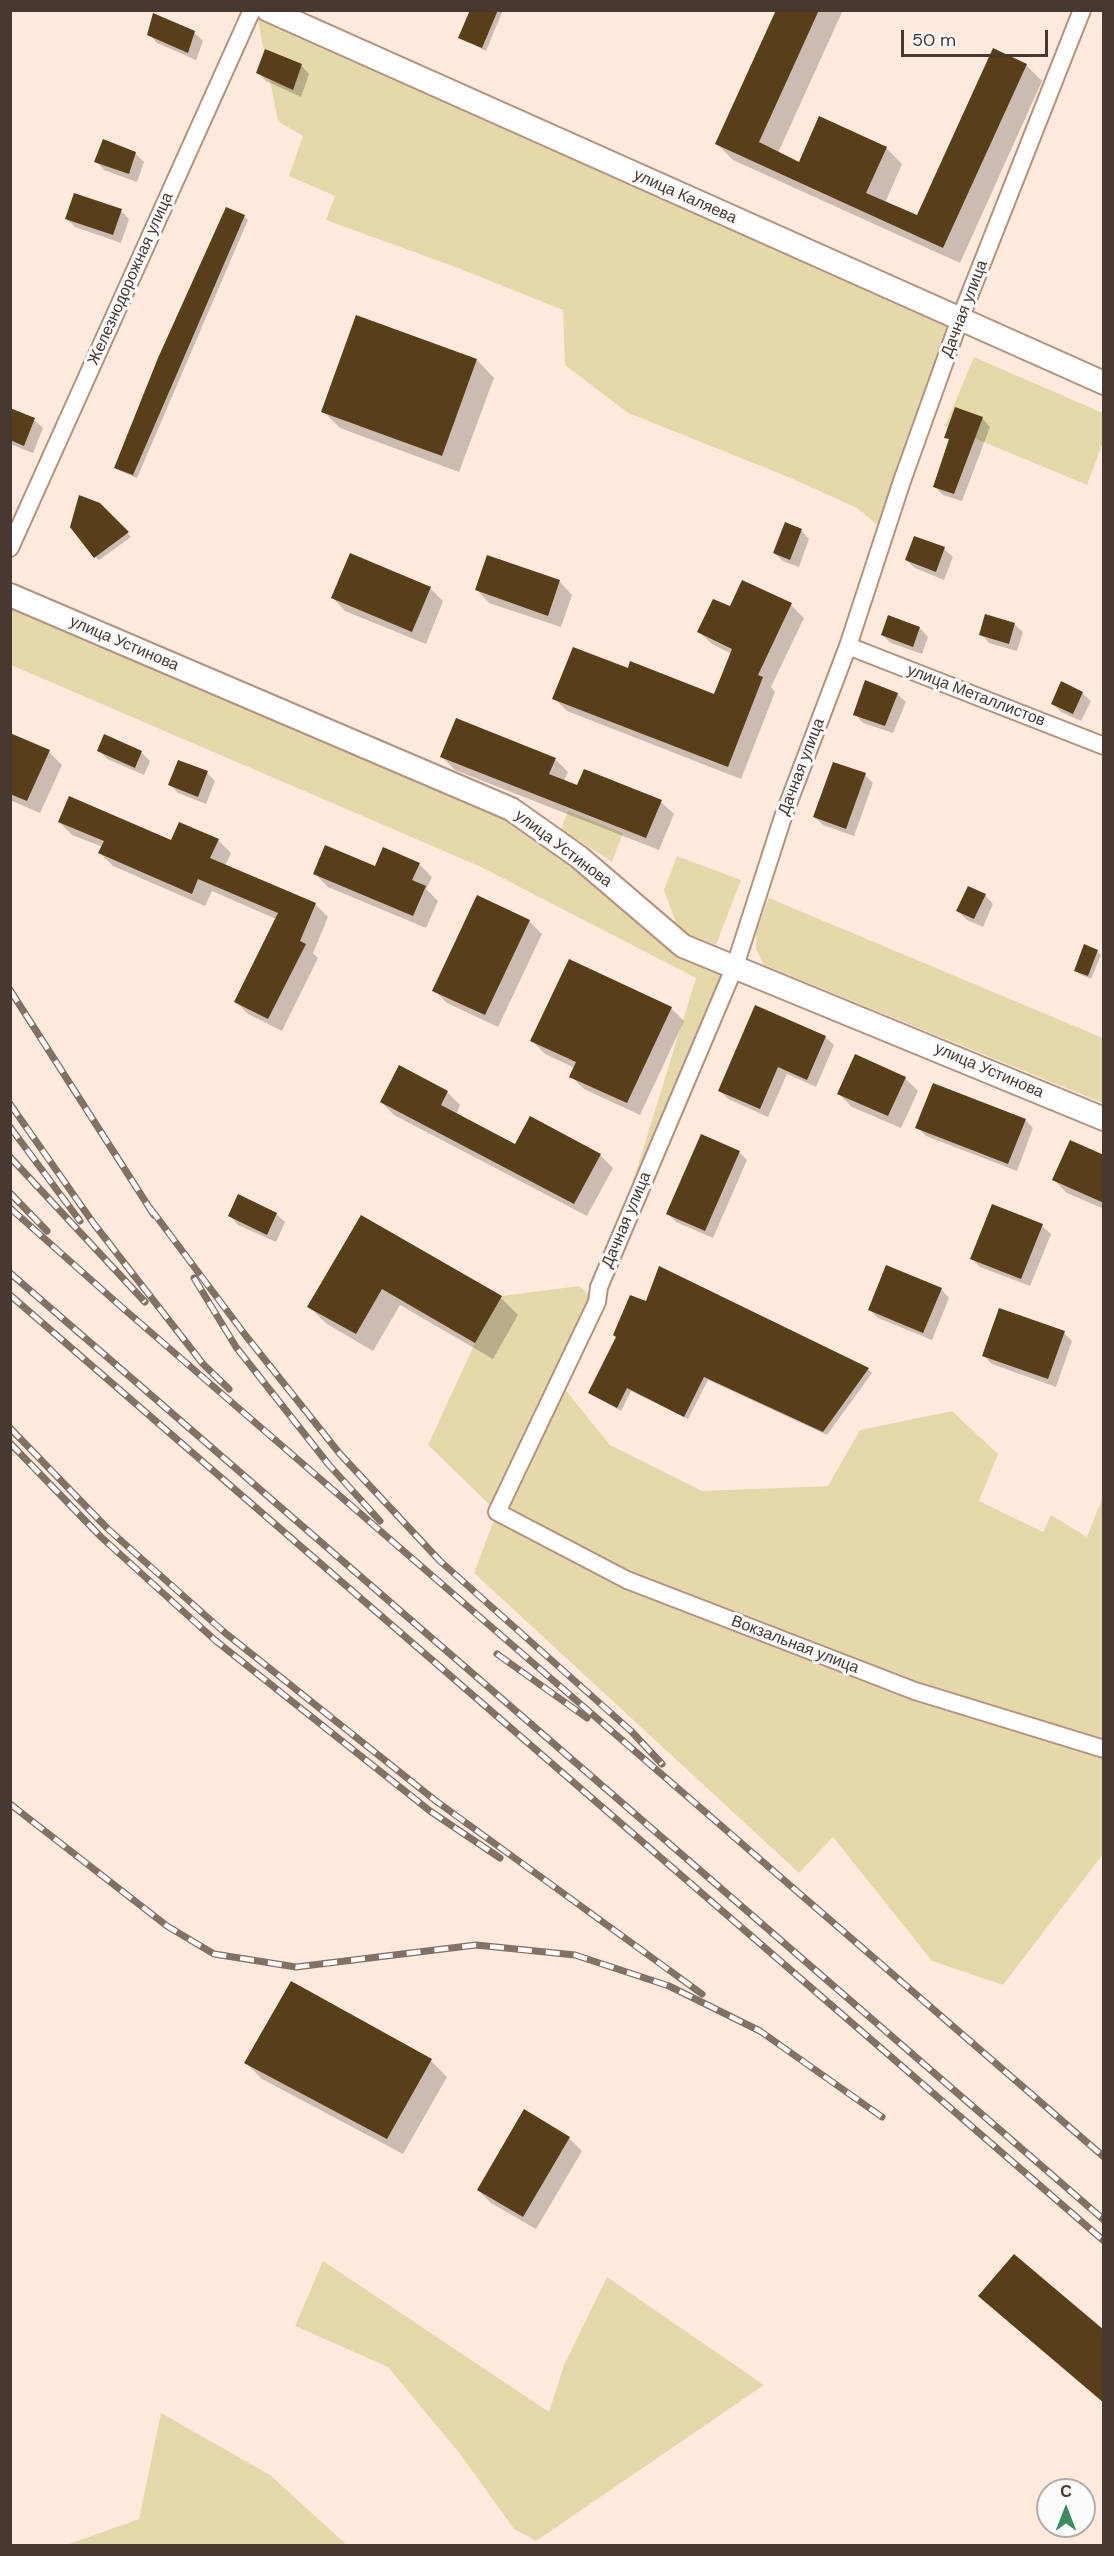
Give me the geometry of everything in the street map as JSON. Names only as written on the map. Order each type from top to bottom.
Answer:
[{"type":"street","name":"Железнодорожная улица","points":[[10,548],[252,10]]},
{"type":"street","name":"улица Каляева","points":[[268,10],[1104,382]]},
{"type":"street","name":"Дачная улица","points":[[497,1512],[597,1302],[599,1287],[735,966],[783,817],[848,646],[902,481],[960,319],[1082,10]]},
{"type":"street","name":"улица Устинова","points":[[10,595],[511,809],[579,857],[682,946],[1104,1119]]},
{"type":"street","name":"улица Металлистов","points":[[848,646],[1104,746]]},
{"type":"street","name":"Вокзальная улица","points":[[497,1512],[627,1580],[915,1691],[1104,1749]]},
{"type":"shaded area","points":[[256,11],[960,319],[885,531],[857,508],[788,477],[628,413],[565,365],[563,310],[458,268],[326,220],[335,196],[289,176],[303,136],[278,121]]},
{"type":"shaded area","points":[[974,357],[1103,413],[1103,442],[1087,485],[945,426]]},
{"type":"shaded area","points":[[10,595],[511,809],[730,968],[626,1204],[696,978],[481,867],[11,665]]},
{"type":"shaded area","points":[[568,811],[623,833],[612,862],[561,829]]},
{"type":"shaded area","points":[[677,856],[741,880],[716,945],[679,931],[664,890]]},
{"type":"shaded area","points":[[769,898],[1103,1038],[1103,1103],[764,965],[756,949],[756,931]]},
{"type":"shaded area","points":[[579,1286],[597,1302],[559,1382],[610,1445],[702,1491],[828,1486],[860,1430],[952,1411],[998,1454],[979,1501],[1043,1532],[1051,1515],[1087,1537],[1103,1496],[1103,1854],[1003,1985],[932,1961],[833,1837],[799,1873],[474,1573],[497,1512],[428,1445],[475,1343],[502,1296]]},
{"type":"shaded area","points":[[323,2261],[549,2412],[564,2365],[607,2277],[764,2385],[536,2541],[514,2529],[460,2454],[388,2367],[295,2326]]},
{"type":"shaded area","points":[[161,2413],[270,2475],[347,2545],[66,2545],[139,2519]]},
{"type":"building","points":[[470,10],[498,10],[482,48],[458,38]]},
{"type":"building","points":[[776,10],[819,10],[759,142],[799,162],[819,116],[887,147],[866,193],[917,215],[993,48],[1027,64],[943,248],[715,144]]},
{"type":"building","points":[[153,13],[195,31],[188,53],[147,35]]},
{"type":"building","points":[[265,49],[302,64],[293,90],[256,73]]},
{"type":"building","points":[[103,139],[136,152],[129,174],[94,162]]},
{"type":"building","points":[[74,193],[122,209],[113,235],[65,219]]},
{"type":"building","points":[[226,207],[245,215],[179,369],[133,475],[114,468],[158,358]]},
{"type":"building","points":[[356,315],[477,359],[442,456],[321,412]]},
{"type":"building","points":[[955,407],[983,417],[954,494],[933,487],[949,439],[944,438]]},
{"type":"building","points":[[10,408],[35,418],[24,446],[10,440]]},
{"type":"building","points":[[79,495],[100,503],[129,532],[94,558],[70,527]]},
{"type":"building","points":[[785,522],[802,529],[790,560],[773,553]]},
{"type":"building","points":[[914,536],[945,547],[936,572],[905,560]]},
{"type":"building","points":[[350,553],[431,587],[412,632],[331,598]]},
{"type":"building","points":[[487,555],[560,580],[548,616],[475,590]]},
{"type":"building","points":[[742,580],[792,603],[758,675],[763,677],[728,767],[552,699],[573,647],[628,668],[630,661],[714,694],[732,649],[697,632],[713,599],[730,606]]},
{"type":"building","points":[[985,614],[1015,623],[1009,644],[979,635]]},
{"type":"building","points":[[888,615],[920,627],[913,647],[881,635]]},
{"type":"building","points":[[865,680],[898,693],[885,726],[853,715]]},
{"type":"building","points":[[1061,681],[1083,692],[1073,714],[1051,704]]},
{"type":"building","points":[[456,718],[556,758],[549,774],[577,785],[584,769],[662,800],[646,838],[440,757]]},
{"type":"building","points":[[10,733],[50,750],[27,801],[10,794]]},
{"type":"building","points":[[104,734],[142,751],[135,768],[97,751]]},
{"type":"building","points":[[178,760],[208,771],[198,797],[168,785]]},
{"type":"building","points":[[833,762],[866,773],[846,829],[813,817]]},
{"type":"building","points":[[69,796],[171,840],[179,822],[219,839],[210,858],[316,903],[300,941],[306,944],[268,1019],[234,1002],[278,913],[198,879],[192,894],[98,853],[104,841],[58,822]]},
{"type":"building","points":[[325,845],[375,866],[383,847],[420,863],[412,880],[426,886],[413,916],[313,874]]},
{"type":"building","points":[[968,886],[986,894],[974,919],[956,911]]},
{"type":"building","points":[[477,895],[530,920],[485,1015],[432,991]]},
{"type":"building","points":[[1084,944],[1098,950],[1088,976],[1074,971]]},
{"type":"building","points":[[569,959],[672,1007],[627,1103],[569,1077],[576,1062],[530,1041]]},
{"type":"building","points":[[755,1005],[826,1036],[807,1080],[778,1067],[760,1109],[718,1091]]},
{"type":"building","points":[[855,1054],[906,1077],[888,1116],[837,1094]]},
{"type":"building","points":[[399,1065],[448,1091],[441,1105],[515,1144],[530,1116],[601,1154],[574,1204],[380,1102]]},
{"type":"building","points":[[933,1083],[1026,1119],[1008,1164],[915,1128]]},
{"type":"building","points":[[701,1134],[740,1151],[705,1231],[666,1214]]},
{"type":"building","points":[[1070,1140],[1104,1155],[1104,1203],[1052,1180]]},
{"type":"building","points":[[238,1194],[277,1213],[267,1235],[228,1216]]},
{"type":"building","points":[[992,1204],[1043,1224],[1021,1279],[970,1259]]},
{"type":"building","points":[[361,1215],[502,1296],[475,1343],[382,1289],[356,1334],[307,1307]]},
{"type":"building","points":[[886,1265],[942,1288],[923,1333],[868,1310]]},
{"type":"building","points":[[659,1266],[869,1368],[823,1432],[704,1377],[684,1417],[627,1388],[617,1408],[588,1393],[616,1337],[613,1335],[630,1295],[646,1301]]},
{"type":"building","points":[[999,1308],[1065,1331],[1048,1379],[982,1356]]},
{"type":"building","points":[[291,1981],[432,2059],[387,2139],[244,2063]]},
{"type":"building","points":[[524,2109],[570,2137],[523,2217],[477,2190]]},
{"type":"building","points":[[1014,2254],[1104,2330],[1104,2403],[978,2296]]},
{"type":"railway","points":[[10,990],[154,1215]]},
{"type":"railway","points":[[10,1104],[94,1224],[203,1364],[229,1389]]},
{"type":"railway","points":[[10,1127],[80,1221]]},
{"type":"railway","points":[[10,1157],[145,1302]]},
{"type":"railway","points":[[10,1193],[47,1231]]},
{"type":"railway","points":[[10,1208],[1104,2157]]},
{"type":"railway","points":[[150,1208],[246,1336],[340,1454],[440,1561],[631,1731],[662,1764]]},
{"type":"railway","points":[[10,1273],[1104,2220]]},
{"type":"railway","points":[[194,1278],[236,1347],[329,1465],[380,1521]]},
{"type":"railway","points":[[10,1295],[1104,2241]]},
{"type":"railway","points":[[10,1428],[108,1529],[224,1632],[436,1801],[702,1994]]},
{"type":"railway","points":[[10,1443],[101,1537],[216,1641],[430,1811],[500,1858]]},
{"type":"railway","points":[[497,1654],[587,1718]]},
{"type":"railway","points":[[10,1804],[167,1926],[214,1954],[296,1967],[476,1945],[575,1955],[669,1986],[760,2031],[882,2117]]}]
